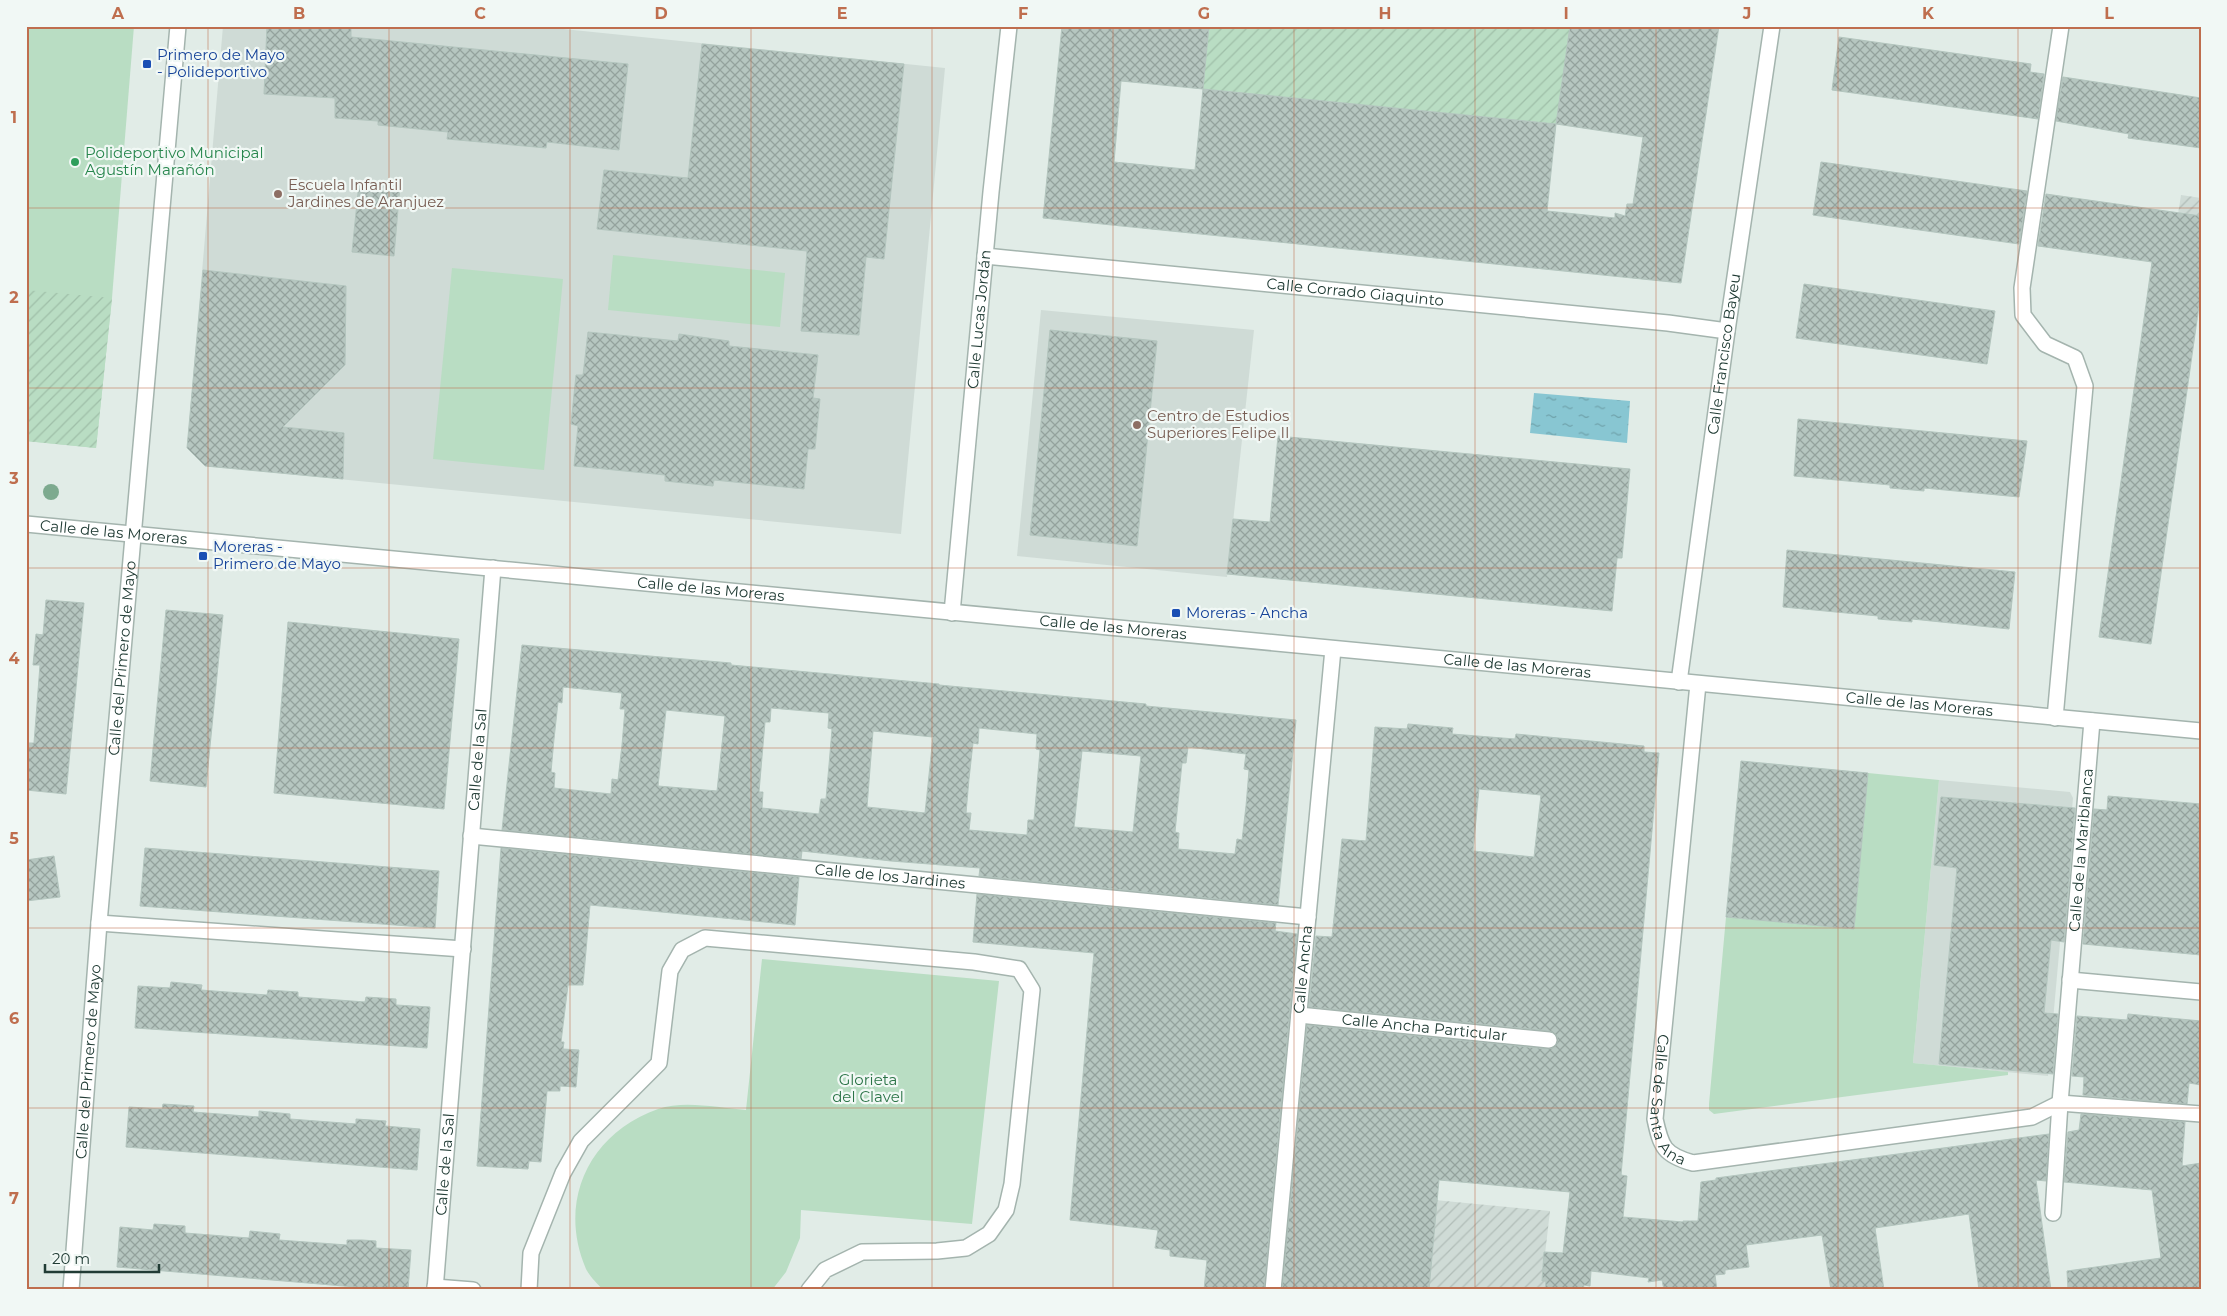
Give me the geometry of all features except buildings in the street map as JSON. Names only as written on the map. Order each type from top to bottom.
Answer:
[{"type":"street","name":"Calle del Primero de Mayo","points":[[70,1290],[99,923],[178,26]]},
{"type":"street","name":"Calle Lucas Jordán","points":[[952,613],[985,256],[1009,26]]},
{"type":"street","name":"Calle Francisco Bayeu","points":[[1679,682],[1727,331],[1772,26]]},
{"type":"street","points":[[2055,718],[2084,386],[2075,358],[2045,344],[2023,315],[2022,288],[2061,26]]},
{"type":"street","name":"Calle Corrado Giaquinto","points":[[985,256],[1668,323],[1727,331]]},
{"type":"street","name":"Calle de las Moreras","points":[[26,524],[2201,731]]},
{"type":"street","name":"Calle de la Sal","points":[[435,1288],[493,568]]},
{"type":"street","name":"Calle Ancha","points":[[1273,1290],[1333,649]]},
{"type":"street","name":"Calle de Santa Ana","points":[[1698,684],[1655,1119],[1661,1145],[1675,1158],[1693,1163],[2032,1117],[2060,1103]]},
{"type":"street","name":"Calle de la Mariblanca","points":[[2053,1213],[2060,1103],[2092,721]]},
{"type":"street","name":"Calle de los Jardines","points":[[472,836],[1308,917]]},
{"type":"street","points":[[99,923],[463,949]]},
{"type":"street","points":[[528,1290],[531,1253],[563,1173],[581,1142],[659,1063],[670,971],[682,950],[705,938],[974,962],[1019,969],[1032,990],[1012,1184],[1006,1210],[989,1234],[966,1248],[937,1251],[862,1252],[825,1270],[809,1290]]},
{"type":"street","points":[[2070,980],[2201,992]]},
{"type":"street","name":"Calle Ancha Particular","points":[[1299,1015],[1549,1040]]},
{"type":"street","points":[[2060,1103],[2201,1114]]},
{"type":"street","points":[[435,1288],[473,1290]]},
{"type":"shaded area","points":[[223,26],[534,26],[945,68],[901,534],[205,466],[187,448]]},
{"type":"shaded area","points":[[2181,195],[2201,198],[2201,258],[2172,253]]},
{"type":"shaded area","name":"Centro de Estudios Superiores Felipe II","points":[[1041,310],[1254,330],[1227,577],[1017,556]]},
{"type":"shaded area","points":[[1939,780],[2070,792],[2073,798],[2048,1076],[1913,1063]]},
{"type":"shaded area","points":[[1309,1188],[1550,1211],[1542,1280],[1546,1281],[1545,1290],[1300,1290]]},
{"type":"green space","name":"Polideportivo Municipal Agustín Marañón","points":[[26,26],[134,26],[112,298],[96,448],[26,441]]},
{"type":"green space","points":[[1209,26],[1570,26],[1556,124],[1203,89]]},
{"type":"green space","points":[[613,255],[785,273],[780,327],[608,310]]},
{"type":"green space","points":[[452,268],[563,279],[544,470],[433,459]]},
{"type":"green space","points":[[26,290],[112,298],[96,448],[26,441]]},
{"type":"green space","points":[[1868,773],[1939,780],[1913,1063],[2008,1072],[2008,1075],[1714,1114],[1709,1110],[1709,1104],[1726,917],[1854,929]]},
{"type":"green space","name":"Glorieta del Clavel","points":[[762,959],[999,981],[972,1224],[801,1210],[800,1238],[786,1272],[772,1290],[603,1290],[586,1269],[578,1244],[575,1219],[578,1195],[585,1173],[597,1153],[614,1135],[634,1120],[658,1109],[679,1105],[702,1105],[746,1110]]},
{"type":"water","points":[[1534,393],[1630,401],[1627,443],[1530,433]]},
{"type":"place","name":"Primero de Mayo - Polideportivo","points":[[147,64]]},
{"type":"place","name":"Polideportivo Municipal Agustín Marañón","points":[[75,162]]},
{"type":"place","name":"Escuela Infantil Jardines de Aranjuez","points":[[278,194]]},
{"type":"place","name":"Centro de Estudios Superiores Felipe II","points":[[1137,425]]},
{"type":"place","name":"Moreras - Primero de Mayo","points":[[203,556]]},
{"type":"place","name":"Moreras - Ancha","points":[[1176,613]]}]
